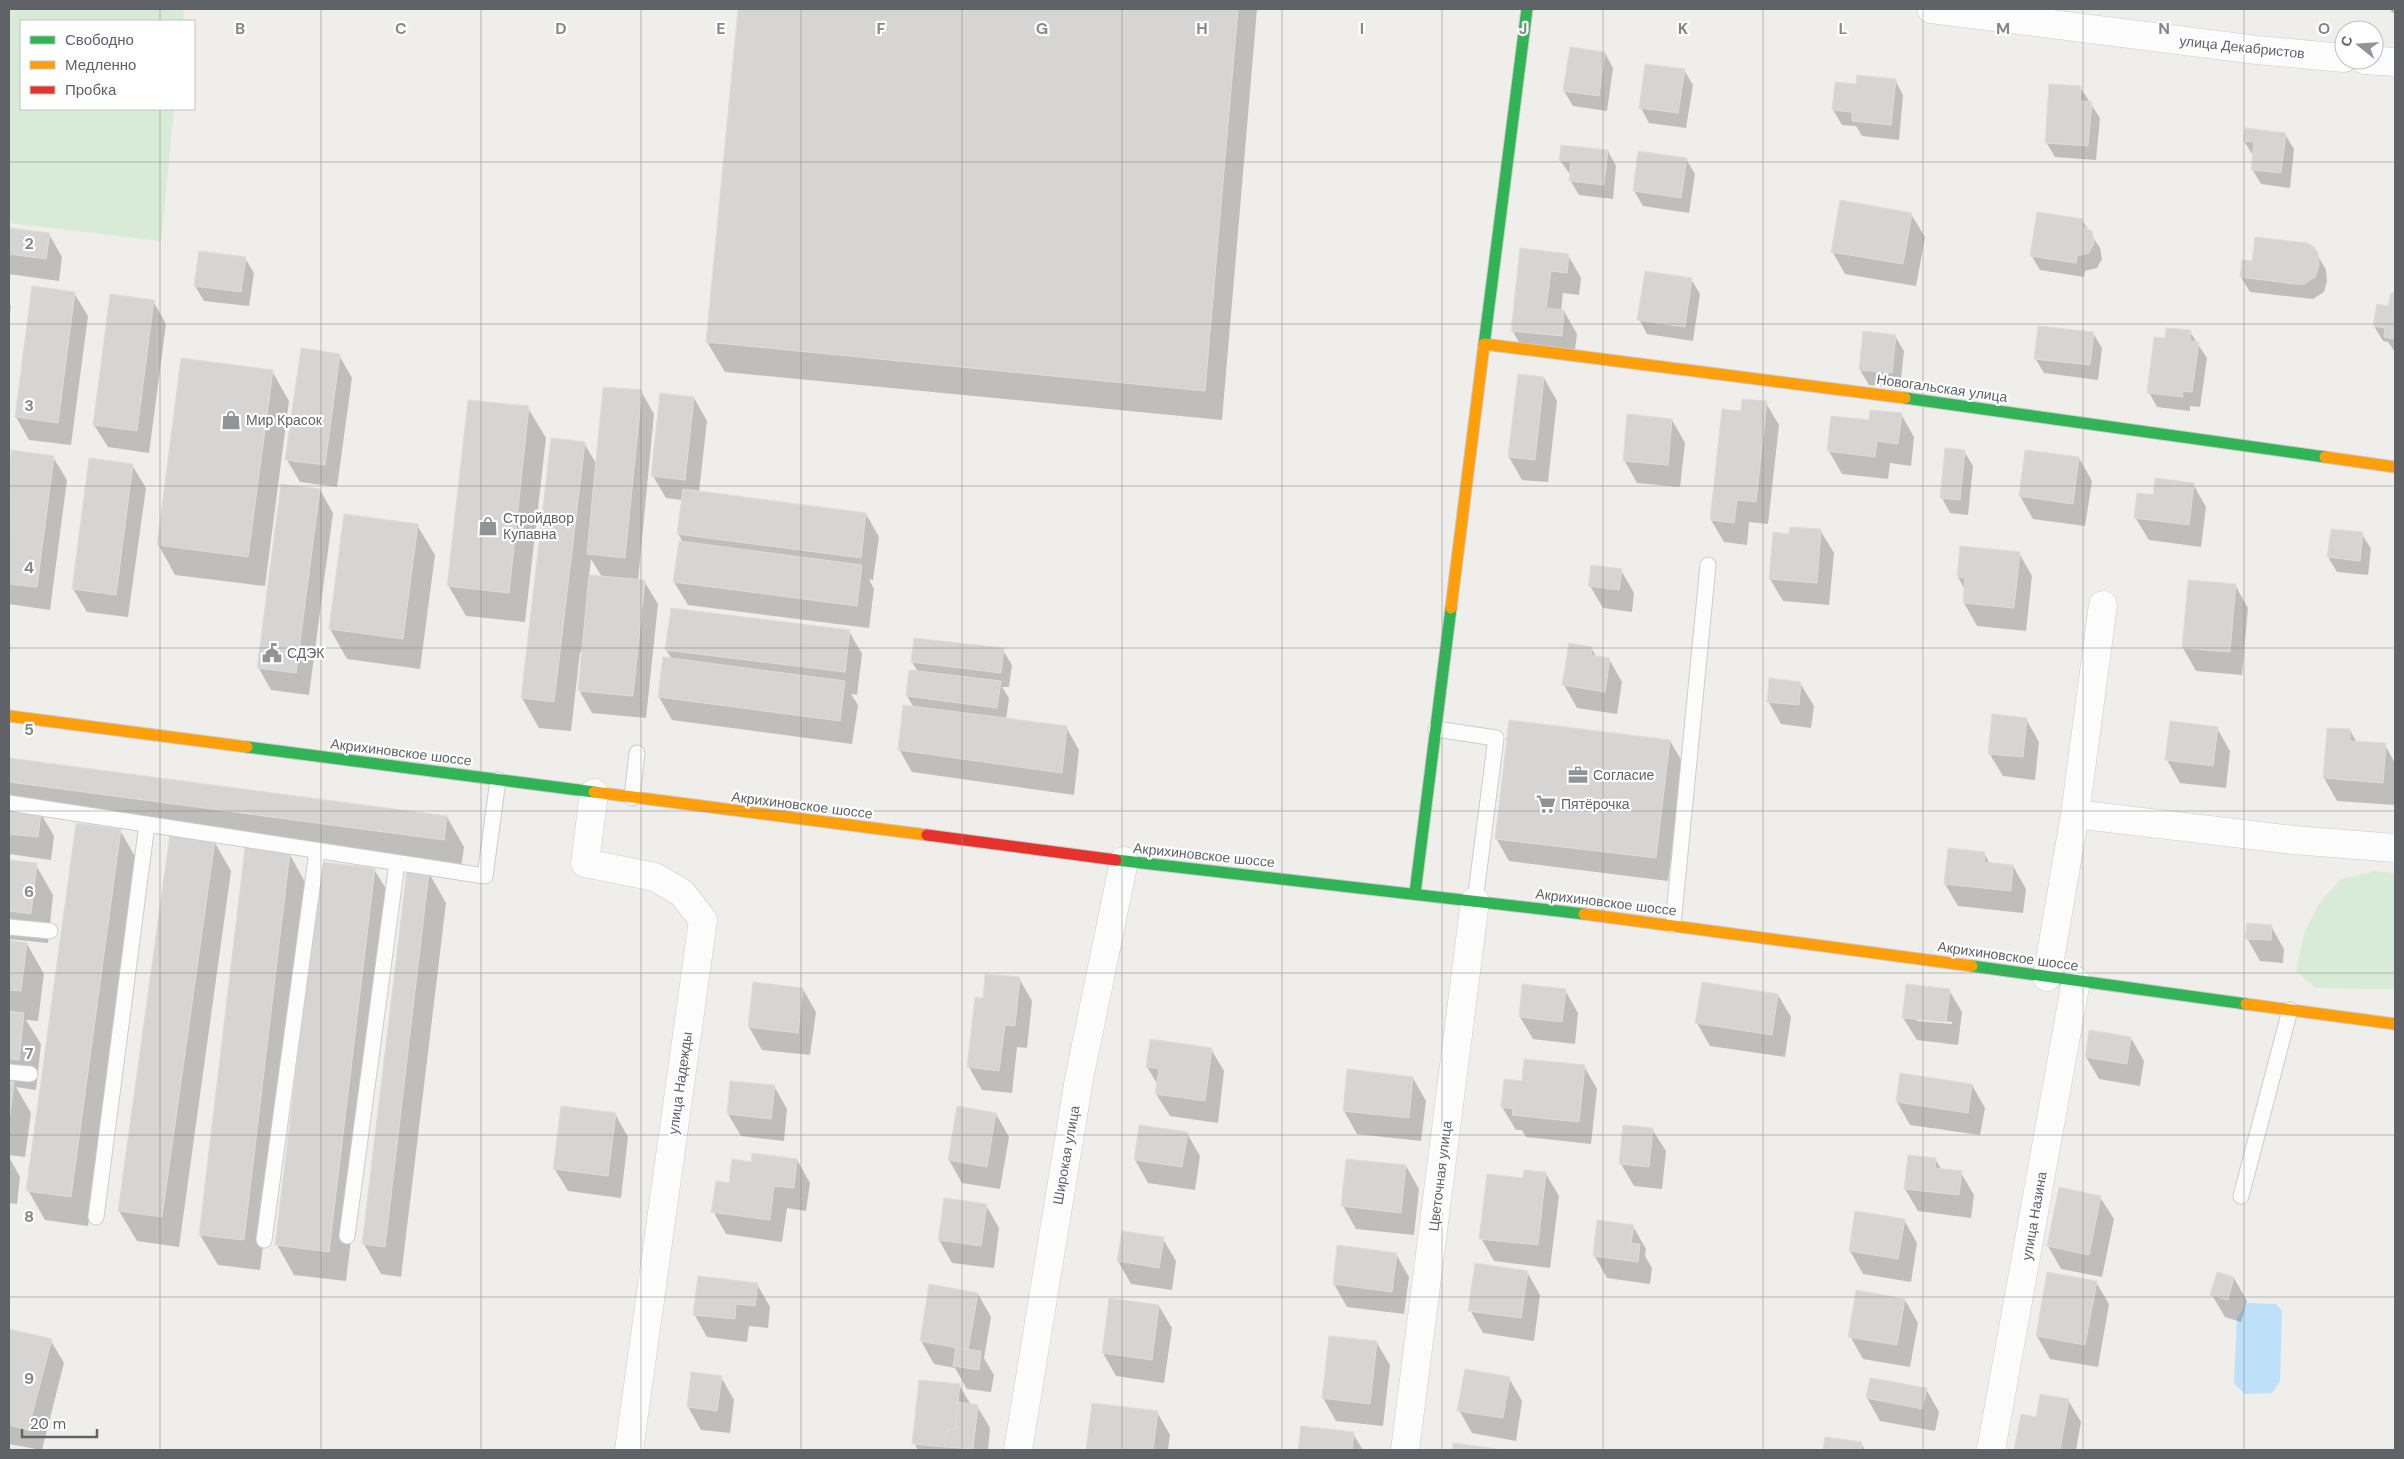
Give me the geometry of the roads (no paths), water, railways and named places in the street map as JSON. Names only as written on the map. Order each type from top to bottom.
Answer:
[{"type":"main road","points":[[1414,893],[1528,9]]},
{"type":"main road","name":"Новогальская улица","points":[[1484,344],[1923,400],[2395,467]]},
{"type":"main road","name":"Акрихиновское шоссе","points":[[9,716],[1124,861],[1414,893],[1673,925],[2395,1024]]},
{"type":"street","name":"улица Декабристов","points":[[1931,9],[2096,19],[2257,50],[2334,57]]},
{"type":"street","points":[[2047,977],[2075,814],[2103,606]]},
{"type":"street","name":"улица Надежды","points":[[594,793],[585,863],[654,877],[682,893],[702,920],[629,1450]]},
{"type":"street","points":[[2075,814],[2294,840],[2395,848]]},
{"type":"street","name":"Широкая улица","points":[[1018,1450],[1079,1079],[1124,861]]},
{"type":"street","name":"Цветочная улица","points":[[1405,1450],[1475,901]]},
{"type":"street","name":"улица Назина","points":[[1991,1450],[2076,981]]},
{"type":"lane","points":[[1673,925],[1708,565]]},
{"type":"lane","points":[[1436,729],[1496,738],[1475,901]]},
{"type":"lane","points":[[632,798],[638,753]]},
{"type":"lane","points":[[9,803],[485,876],[498,780]]},
{"type":"lane","points":[[96,1216],[147,824]]},
{"type":"lane","points":[[264,1240],[316,850]]},
{"type":"lane","points":[[347,1236],[397,863]]},
{"type":"lane","points":[[9,927],[50,931]]},
{"type":"lane","points":[[2241,1196],[2290,1010]]},
{"type":"lane","points":[[9,1072],[30,1074]]},
{"type":"water","points":[[2247,1303],[2276,1304],[2282,1311],[2280,1381],[2272,1393],[2245,1394],[2234,1383],[2237,1318]]},
{"type":"place","name":"Мир Красок","points":[[231,420]]},
{"type":"place","name":"Стройдвор Купавна","points":[[488,526]]},
{"type":"place","name":"СДЭК","points":[[272,653]]},
{"type":"place","name":"Согласие","points":[[1578,775]]},
{"type":"place","name":"Пятёрочка","points":[[1546,804]]}]
